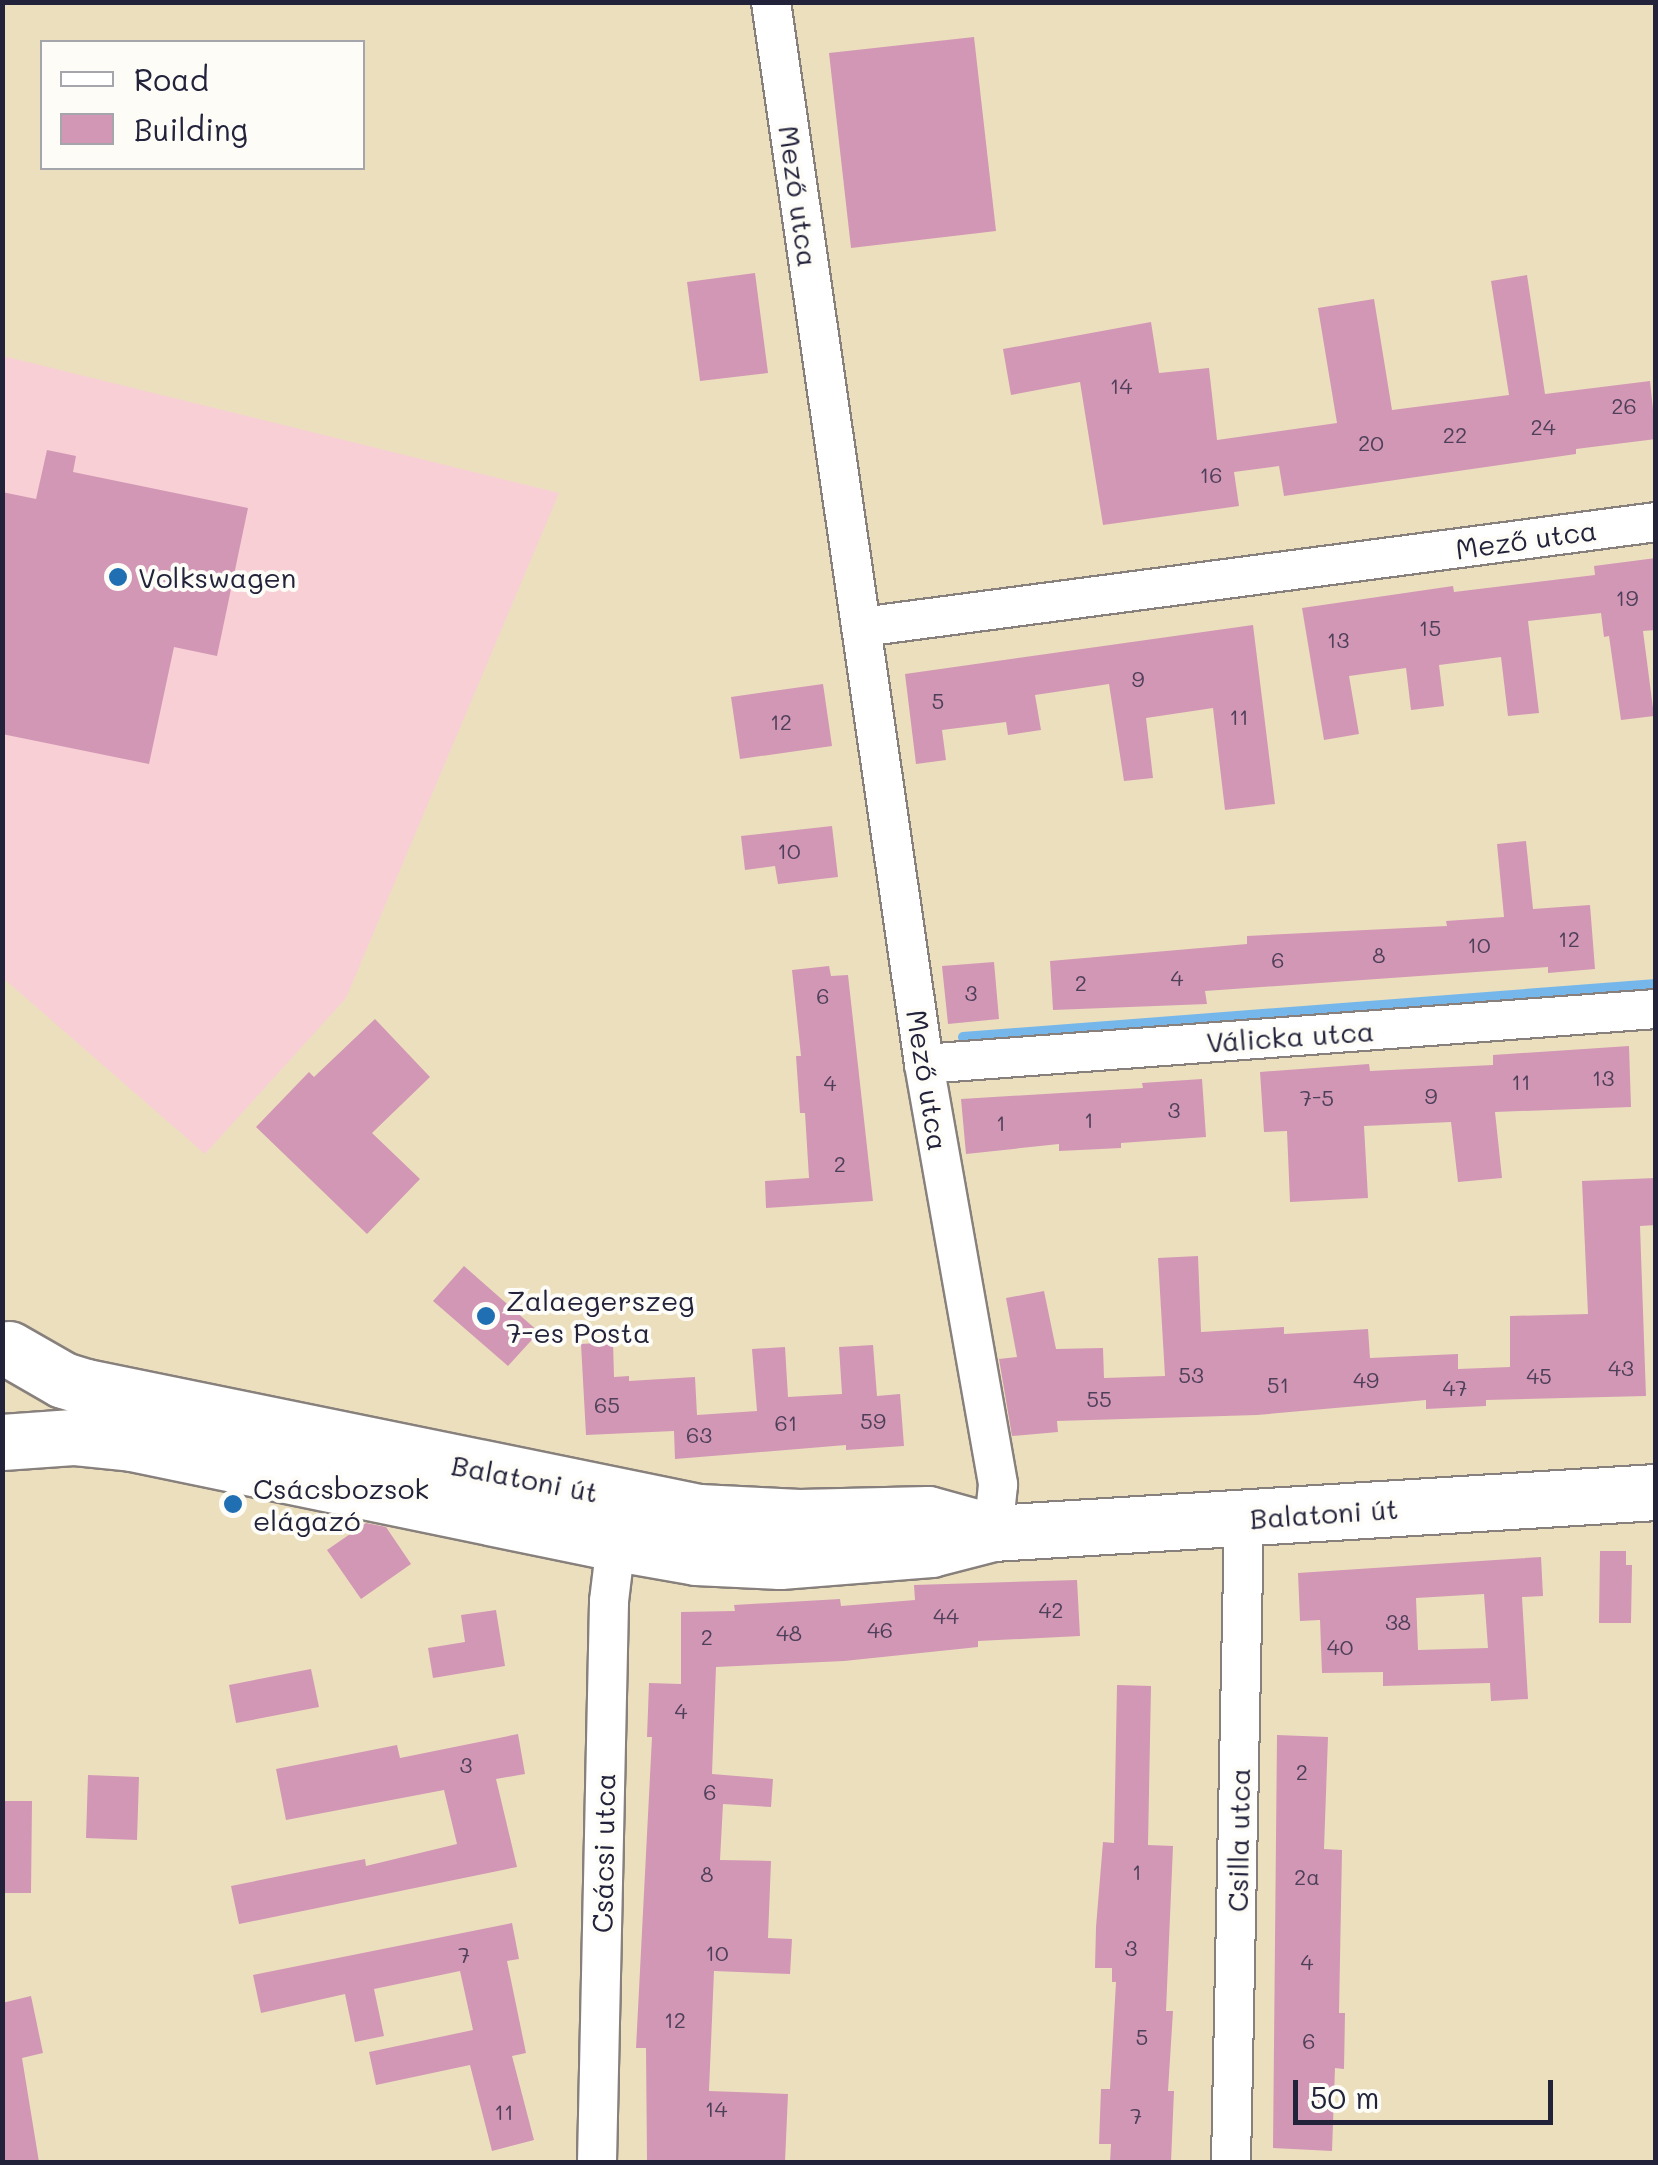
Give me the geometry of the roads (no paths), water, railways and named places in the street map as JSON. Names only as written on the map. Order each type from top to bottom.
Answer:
[{"type":"main road","name":"Balatoni út","points":[[6,1340],[63,1380],[86,1388],[680,1508],[799,1517],[928,1514],[993,1533]]},
{"type":"main road","points":[[2,1420],[12,1374],[6,1340]]},
{"type":"main road","name":"Balatoni út","points":[[2,1442],[73,1437],[132,1443],[616,1543],[696,1557],[780,1561],[932,1549],[993,1533],[1656,1492]]},
{"type":"street","name":"Mező utca","points":[[771,2],[924,1064],[998,1485],[993,1533]]},
{"type":"street","name":"Mező utca","points":[[862,627],[1656,522]]},
{"type":"street","name":"Válicka utca","points":[[924,1064],[1656,1009]]},
{"type":"street","name":"Csilla utca","points":[[1231,2162],[1244,1518]]},
{"type":"street","name":"Csácsi utca","points":[[597,2162],[608,1601],[616,1543]]},
{"type":"waterway","points":[[963,1037],[1656,984]]},
{"type":"place","name":"Volkswagen","points":[[118,577]]},
{"type":"place","name":"Zalaegerszeg 7-es Posta","points":[[486,1316]]},
{"type":"place","name":"Csácsbozsok elágazó","points":[[233,1504]]}]
